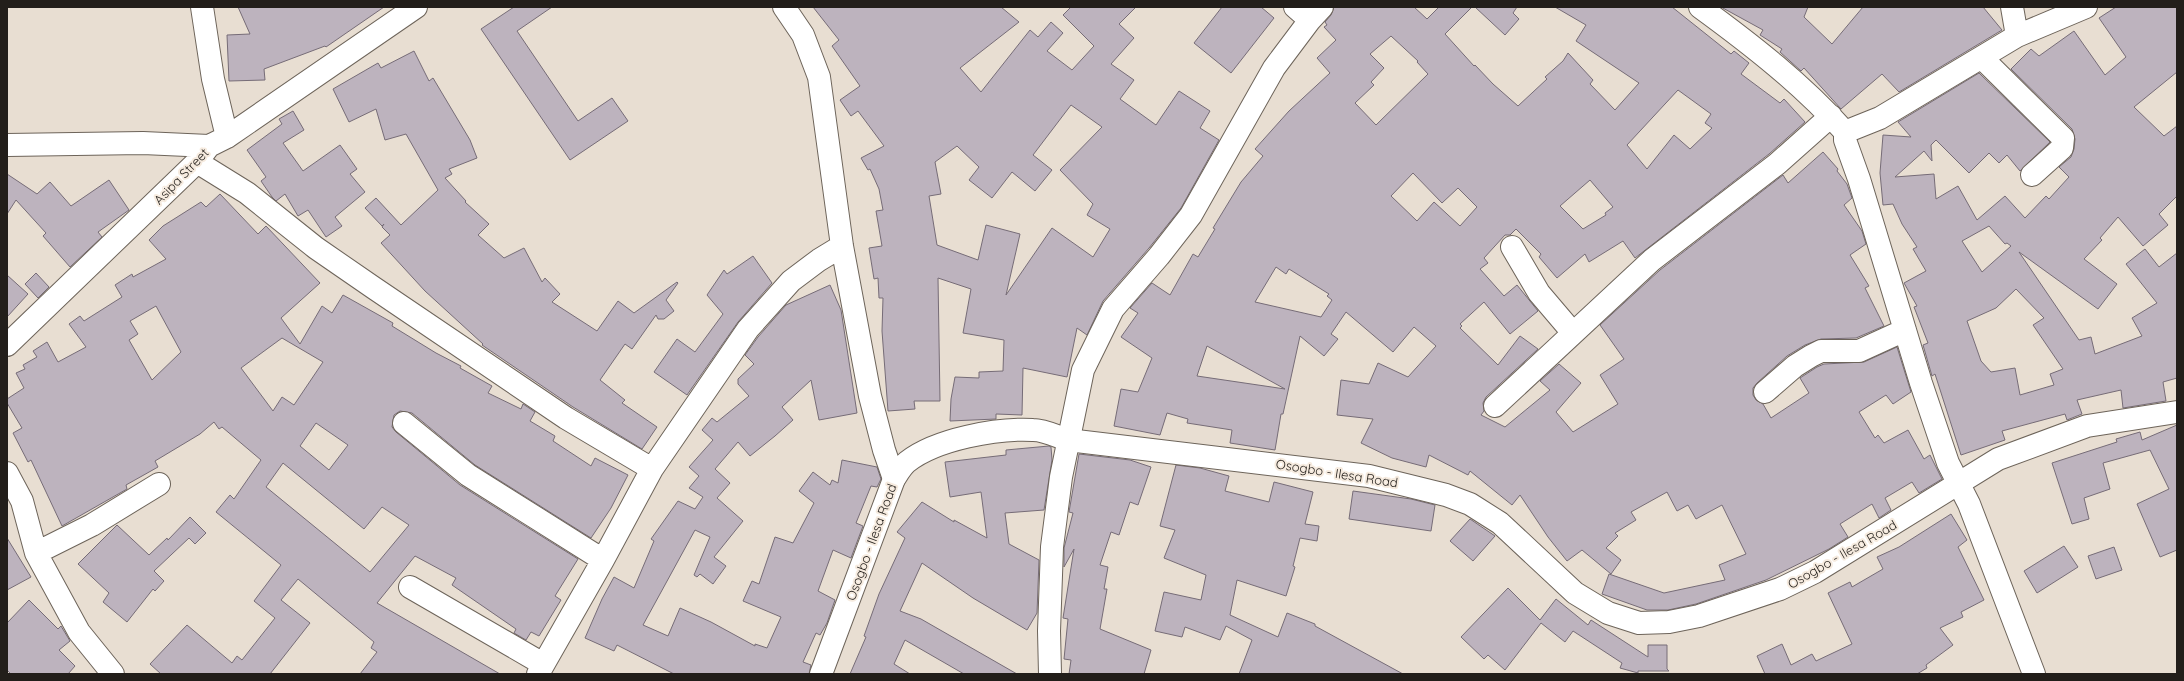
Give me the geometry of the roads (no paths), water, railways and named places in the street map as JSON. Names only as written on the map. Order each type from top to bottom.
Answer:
[{"type":"street","points":[[202,7],[213,79],[211,148],[246,193],[316,248],[566,418],[652,469]]},
{"type":"street","name":"Asipa Street","points":[[7,345],[211,148],[416,7]]},
{"type":"street","points":[[784,7],[803,35],[819,76],[842,246],[870,396],[884,450],[894,479]]},
{"type":"street","points":[[1700,7],[1768,58],[1831,116],[1845,132],[1845,140],[1859,179],[1905,330],[1948,463],[1970,504],[2034,674]]},
{"type":"street","points":[[2012,7],[2017,36]]},
{"type":"street","points":[[1845,132],[1880,118],[2017,36],[2086,7]]},
{"type":"street","points":[[1050,674],[1049,631],[1052,548],[1061,477],[1084,370],[1112,309],[1159,256],[1191,215],[1274,68],[1309,11]]},
{"type":"street","points":[[1982,58],[2046,124],[2063,138],[2062,148],[2032,175]]},
{"type":"street","points":[[1495,406],[1652,260],[1777,164],[1831,116]]},
{"type":"street","points":[[7,145],[143,143],[211,148]]},
{"type":"street","points":[[410,587],[541,669],[603,560],[652,469],[748,329],[791,281],[819,260],[842,246]]},
{"type":"street","points":[[1512,247],[1539,294],[1573,332]]},
{"type":"street","points":[[1765,392],[1795,366],[1811,356],[1821,352],[1859,351],[1905,330]]},
{"type":"street","name":"Osogbo - Ilesa Road","points":[[821,674],[894,479],[907,462],[924,452],[950,441],[1005,431],[1035,430],[1068,440],[1369,476],[1446,495],[1470,504],[1500,523],[1575,593],[1608,613],[1639,623],[1669,622],[1699,616],[1780,589],[1815,572],[1958,482],[1998,460],[2087,426],[2177,412]]},
{"type":"street","points":[[404,422],[468,475],[603,560]]},
{"type":"street","points":[[7,473],[14,505],[36,553],[79,632],[113,674]]},
{"type":"street","points":[[36,553],[92,525],[159,484]]}]
